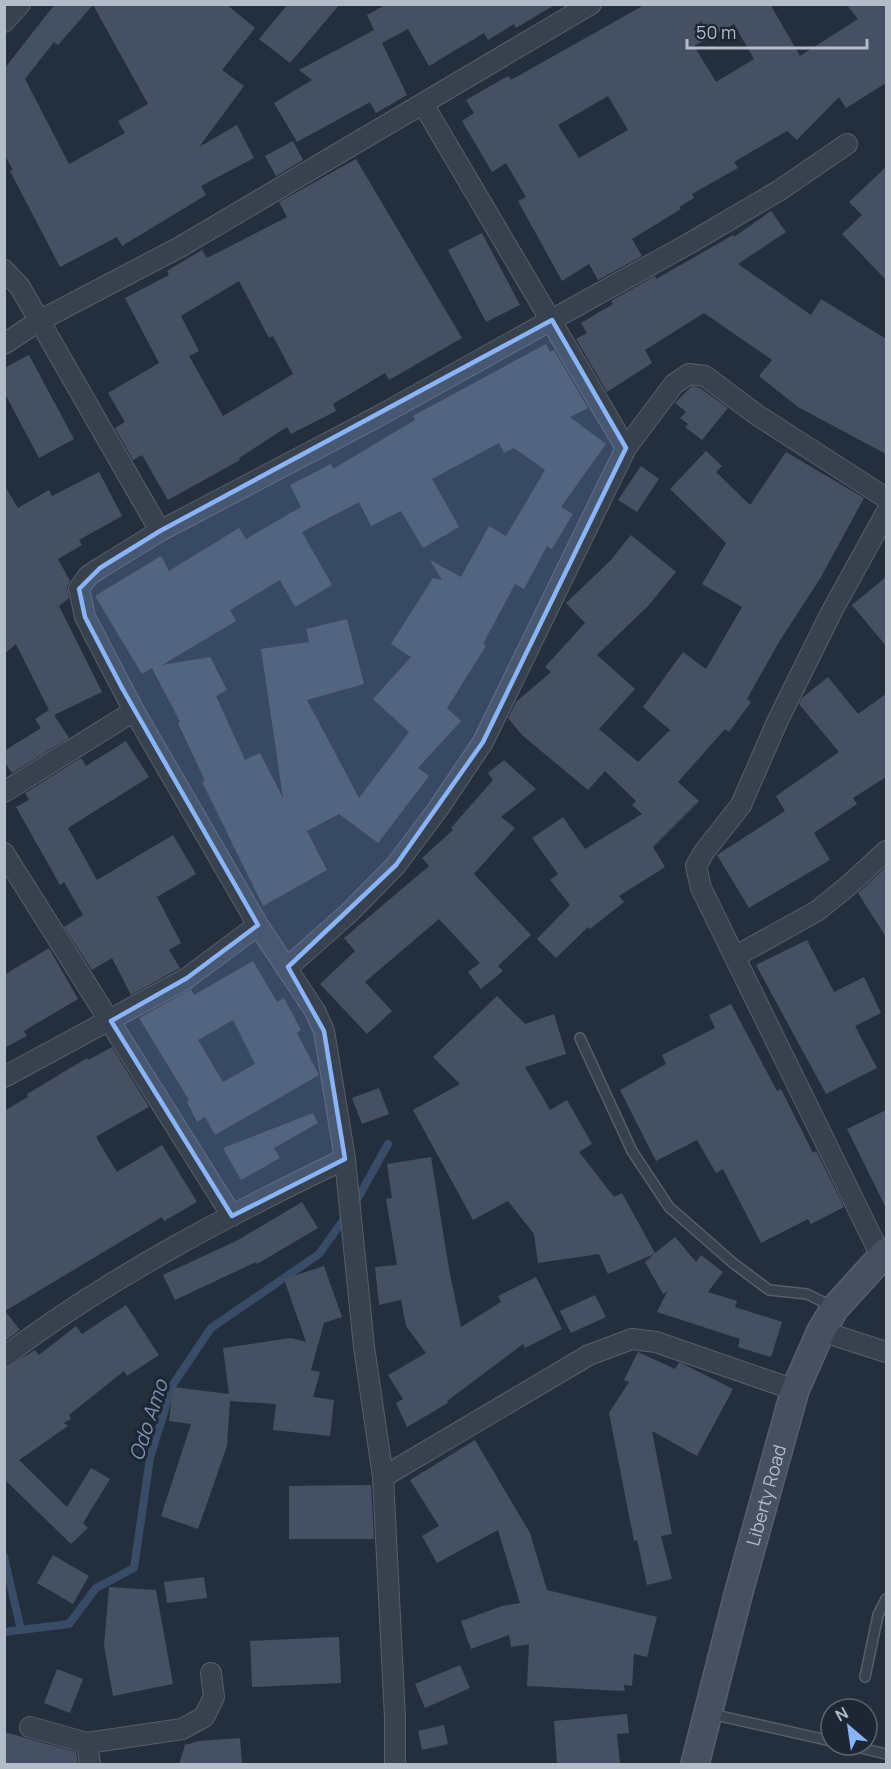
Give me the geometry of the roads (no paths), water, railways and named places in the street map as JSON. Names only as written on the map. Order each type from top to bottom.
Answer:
[{"type":"street","points":[[4,22],[20,4]]},
{"type":"street","points":[[4,344],[39,321],[180,247],[591,4]]},
{"type":"street","points":[[423,104],[626,448]]},
{"type":"street","points":[[395,1764],[395,1718],[383,1477],[364,1347],[345,1159],[324,1031],[288,967],[258,925],[134,711],[86,617],[79,589],[88,576],[160,531],[377,417],[552,320],[780,190],[847,144]]},
{"type":"street","points":[[4,270],[20,287],[160,531]]},
{"type":"street","points":[[288,967],[350,912],[396,865],[483,742],[626,448],[674,384],[689,374],[705,376],[757,415],[886,498]]},
{"type":"street","points":[[884,1254],[701,888],[696,866],[704,852],[741,805],[777,722],[832,611],[886,513]]},
{"type":"street","points":[[4,792],[134,711]]},
{"type":"street","points":[[736,956],[817,911],[886,851]]},
{"type":"street","points":[[4,853],[232,1216]]},
{"type":"street","points":[[4,1077],[187,978],[258,925]]},
{"type":"street","points":[[4,1357],[110,1287],[232,1216],[345,1159]]},
{"type":"street","name":"Liberty Road","points":[[695,1764],[738,1595],[795,1390],[821,1331],[835,1308],[884,1254]]},
{"type":"street","points":[[821,1331],[886,1352]]},
{"type":"street","points":[[383,1477],[589,1354],[632,1339],[656,1342],[795,1390]]},
{"type":"street","points":[[30,1727],[87,1743],[182,1729],[204,1717],[214,1697],[211,1673]]},
{"type":"street","points":[[87,1743],[90,1764]]},
{"type":"lane","points":[[580,1038],[632,1151],[669,1207],[733,1263],[769,1290],[807,1294],[835,1308]]},
{"type":"lane","points":[[865,1677],[878,1615],[886,1599]]},
{"type":"lane","points":[[708,1714],[819,1738]]},
{"type":"waterway","name":"Odo Amo","points":[[354,1205],[388,1144]]},
{"type":"waterway","name":"Odo Amo","points":[[4,1632],[69,1624],[96,1588],[134,1568],[150,1458],[172,1386],[211,1328],[319,1254],[347,1215]]},
{"type":"waterway","points":[[4,1557],[21,1630]]}]
